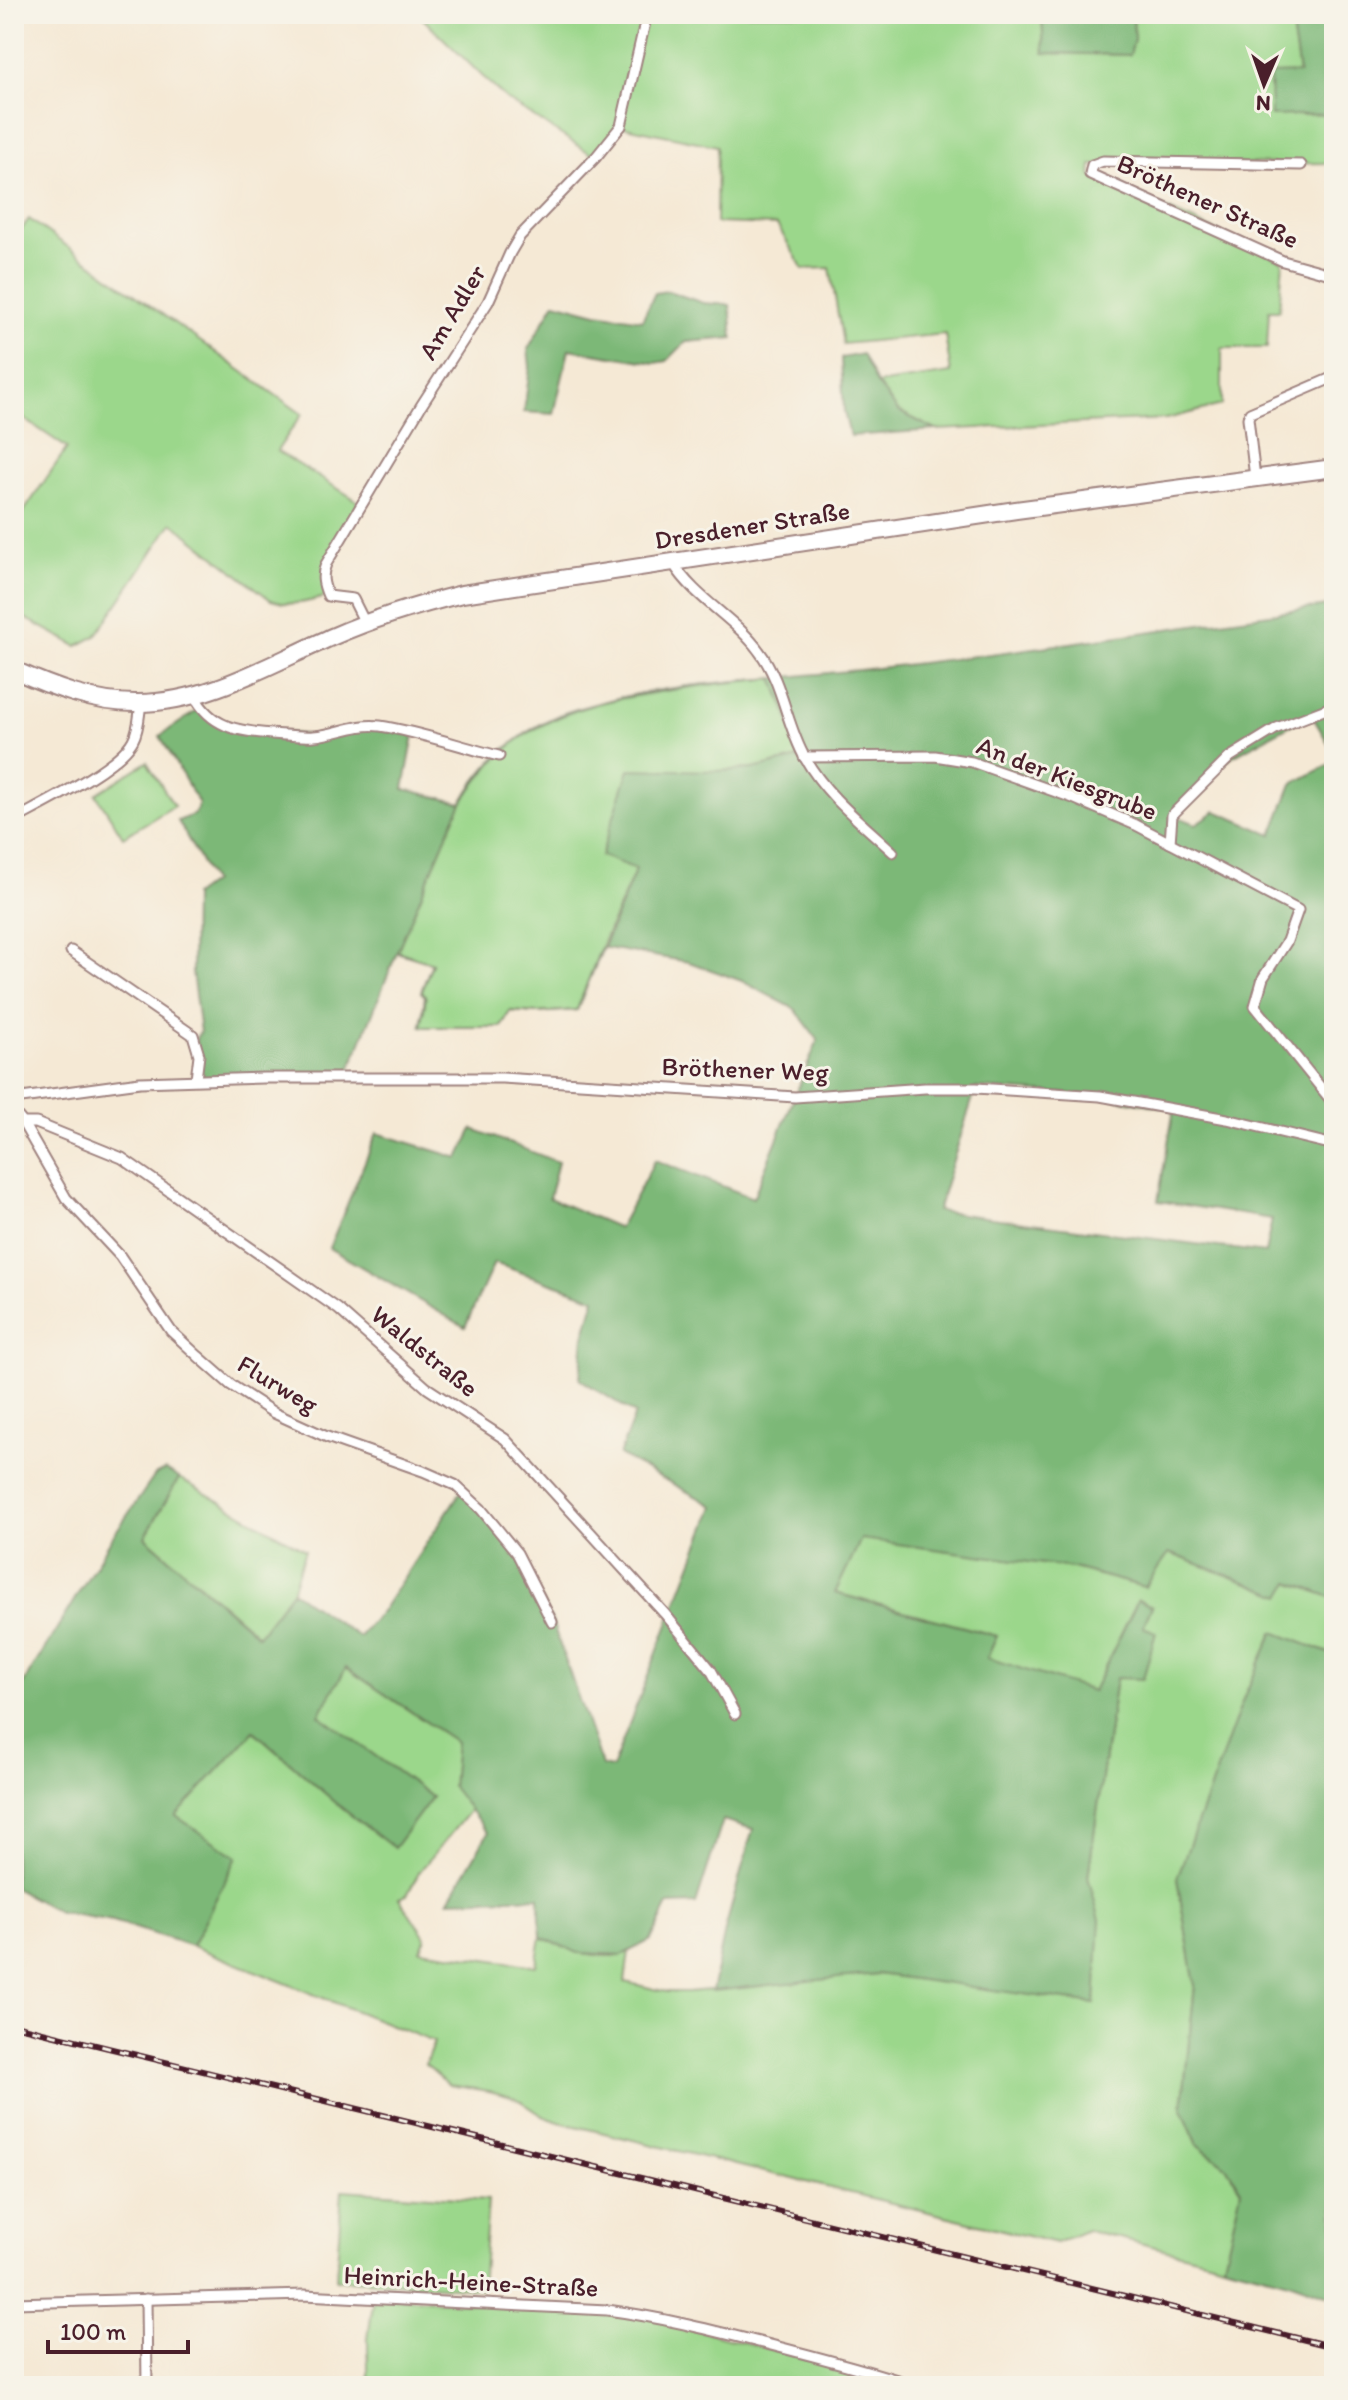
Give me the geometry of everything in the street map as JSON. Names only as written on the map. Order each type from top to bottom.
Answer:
[{"type":"main road","name":"Dresdener Straße","points":[[15,672],[79,694],[123,703],[194,695],[365,623],[420,604],[462,594],[1016,510],[1334,468]]},
{"type":"street","name":"Am Adler","points":[[365,623],[353,599],[328,596],[323,583],[326,564],[488,302],[520,236],[596,157],[621,126],[647,14]]},
{"type":"street","name":"Bröthener Straße","points":[[1301,165],[1103,161],[1092,165],[1090,174],[1283,261],[1334,275]]},
{"type":"street","points":[[1255,478],[1250,413],[1334,377]]},
{"type":"street","points":[[673,563],[697,595],[759,651],[804,757],[830,796],[893,852]]},
{"type":"street","points":[[194,695],[209,716],[235,730],[314,736],[359,726],[380,726],[499,756]]},
{"type":"street","points":[[14,820],[105,767],[125,751],[137,728],[141,703]]},
{"type":"street","name":"An der Kiesgrube","points":[[1170,843],[1172,815],[1230,757],[1277,728],[1334,706]]},
{"type":"street","name":"An der Kiesgrube","points":[[804,757],[935,756],[972,762],[1073,798],[1170,843],[1298,910],[1287,941],[1263,978],[1255,1006],[1334,1104]]},
{"type":"street","points":[[71,951],[193,1035],[199,1055],[196,1079]]},
{"type":"street","name":"Bröthener Weg","points":[[14,1099],[125,1084],[196,1079],[502,1078],[795,1097],[925,1088],[990,1089],[1100,1096],[1227,1119],[1334,1145]]},
{"type":"street","points":[[14,1112],[23,1123]]},
{"type":"street","name":"Flurweg","points":[[23,1123],[66,1198],[120,1256],[171,1331],[231,1385],[274,1413],[327,1437],[455,1485],[481,1509],[517,1553],[552,1622]]},
{"type":"street","name":"Waldstraße","points":[[23,1123],[36,1123],[122,1158],[338,1309],[427,1388],[505,1439],[665,1614],[711,1670],[735,1714]]},
{"type":"street","name":"Heinrich-Heine-Straße","points":[[14,2303],[346,2296],[607,2310],[714,2331],[916,2386]]},
{"type":"street","points":[[146,2299],[147,2386]]},
{"type":"street","points":[[1324,2386],[1334,2382]]},
{"type":"green space","points":[[418,14],[1042,14],[1044,53],[1129,55],[1134,39],[1133,14],[1290,14],[1299,73],[1271,115],[1334,114],[1334,163],[1092,165],[1091,175],[1283,261],[1279,310],[1269,310],[1267,348],[1222,348],[1222,405],[1166,419],[936,430],[898,411],[877,384],[951,373],[945,334],[843,344],[830,268],[803,269],[777,225],[716,223],[717,146],[621,126],[596,157],[507,100]]},
{"type":"green space","points":[[1042,14],[1133,14],[1134,39],[1130,55],[1044,53]]},
{"type":"green space","points":[[1290,14],[1334,14],[1334,114],[1271,116],[1270,74],[1299,73]]},
{"type":"green space","points":[[29,219],[302,414],[277,451],[356,500],[360,509],[326,564],[328,596],[293,603],[271,600],[172,523],[96,636],[77,646],[14,612],[14,526],[67,448],[14,412],[14,240]]},
{"type":"green space","points":[[668,291],[703,303],[730,305],[733,338],[686,342],[667,361],[655,363],[569,349],[554,414],[524,412],[530,367],[528,349],[555,302],[642,320],[655,293]]},
{"type":"green space","points":[[862,354],[877,384],[898,411],[936,430],[850,436],[844,412],[841,358]]},
{"type":"green space","points":[[1334,605],[1334,753],[1311,714],[1231,757],[1173,815],[1196,824],[1216,811],[1272,835],[1292,784],[1334,762],[1334,1598],[1290,1582],[1282,1596],[1169,1553],[1145,1587],[1073,1568],[861,1539],[835,1593],[997,1636],[987,1658],[1093,1691],[1138,1600],[1152,1606],[1143,1627],[1156,1632],[1143,1679],[1116,1678],[1088,1877],[1100,1920],[1095,2004],[877,1974],[712,1991],[753,1829],[723,1820],[696,1904],[668,1905],[651,1940],[622,1955],[578,1953],[541,1937],[539,1897],[449,1900],[488,1833],[452,1787],[456,1742],[346,1668],[319,1715],[432,1797],[394,1848],[343,1809],[254,1731],[176,1816],[237,1857],[192,1946],[113,1921],[59,1912],[14,1888],[14,1699],[115,1533],[156,1474],[166,1470],[179,1478],[145,1537],[258,1636],[292,1591],[359,1637],[383,1609],[461,1491],[517,1553],[552,1622],[602,1766],[612,1768],[714,1506],[619,1455],[635,1414],[580,1379],[584,1337],[595,1298],[494,1263],[465,1327],[329,1248],[377,1133],[459,1158],[473,1129],[558,1162],[549,1198],[619,1228],[655,1160],[753,1198],[818,1040],[795,1009],[742,981],[689,962],[603,947],[636,869],[601,856],[629,769],[753,769],[803,757],[773,678],[991,654]],"holes":[[[976,1088],[1100,1096],[1174,1109],[1158,1201],[1272,1219],[1265,1253],[937,1211]]]},
{"type":"green space","points":[[773,678],[804,757],[753,769],[718,771],[636,869],[577,1010],[537,1013],[510,1011],[501,1027],[421,1027],[426,996],[421,992],[432,963],[397,952],[462,804],[480,775],[507,747],[539,726],[576,710],[614,699],[696,685]]},
{"type":"green space","points":[[604,702],[540,726],[512,744],[529,731],[559,715],[580,708]]},
{"type":"green space","points":[[201,708],[219,724],[314,736],[359,726],[414,735],[404,789],[462,803],[397,951],[432,963],[397,952],[347,1077],[196,1079],[196,1038],[200,1032],[192,972],[193,896],[212,882],[178,821],[195,814],[199,804],[160,736]]},
{"type":"green space","points":[[147,762],[174,806],[123,837],[96,794]]},
{"type":"green space","points":[[179,1478],[305,1550],[292,1591],[259,1636],[145,1537]]},
{"type":"green space","points":[[861,1538],[1073,1568],[1144,1587],[1169,1553],[1281,1595],[1289,1582],[1334,1598],[1334,1655],[1273,1632],[1177,1878],[1195,1985],[1182,2109],[1198,2145],[1226,2166],[1241,2190],[1224,2264],[1087,2230],[1056,2243],[559,2122],[543,2116],[516,2098],[449,2085],[425,2064],[434,2042],[192,1946],[198,1930],[175,1816],[254,1731],[343,1809],[394,1847],[432,1797],[318,1715],[346,1668],[456,1742],[453,1787],[470,1810],[420,1871],[407,1895],[399,1898],[426,1938],[420,1950],[536,1966],[541,1937],[573,1950],[596,1955],[619,1955],[629,1951],[625,1982],[667,1992],[877,1974],[954,1983],[1100,1921],[1088,1877],[1116,1678],[1143,1678],[1155,1632],[1143,1627],[1152,1606],[1138,1600],[1094,1692],[987,1658],[997,1636],[835,1593]]},
{"type":"green space","points":[[1274,1632],[1334,1655],[1334,2297],[1224,2264],[1241,2190],[1226,2166],[1198,2145],[1182,2109],[1195,1985],[1177,1878],[1246,1692]]},
{"type":"green space","points":[[342,2190],[488,2200],[482,2289],[336,2279]]},
{"type":"green space","points":[[374,2296],[642,2315],[908,2386],[368,2386],[368,2338]]},
{"type":"railway","points":[[14,2025],[1334,2347]]}]
